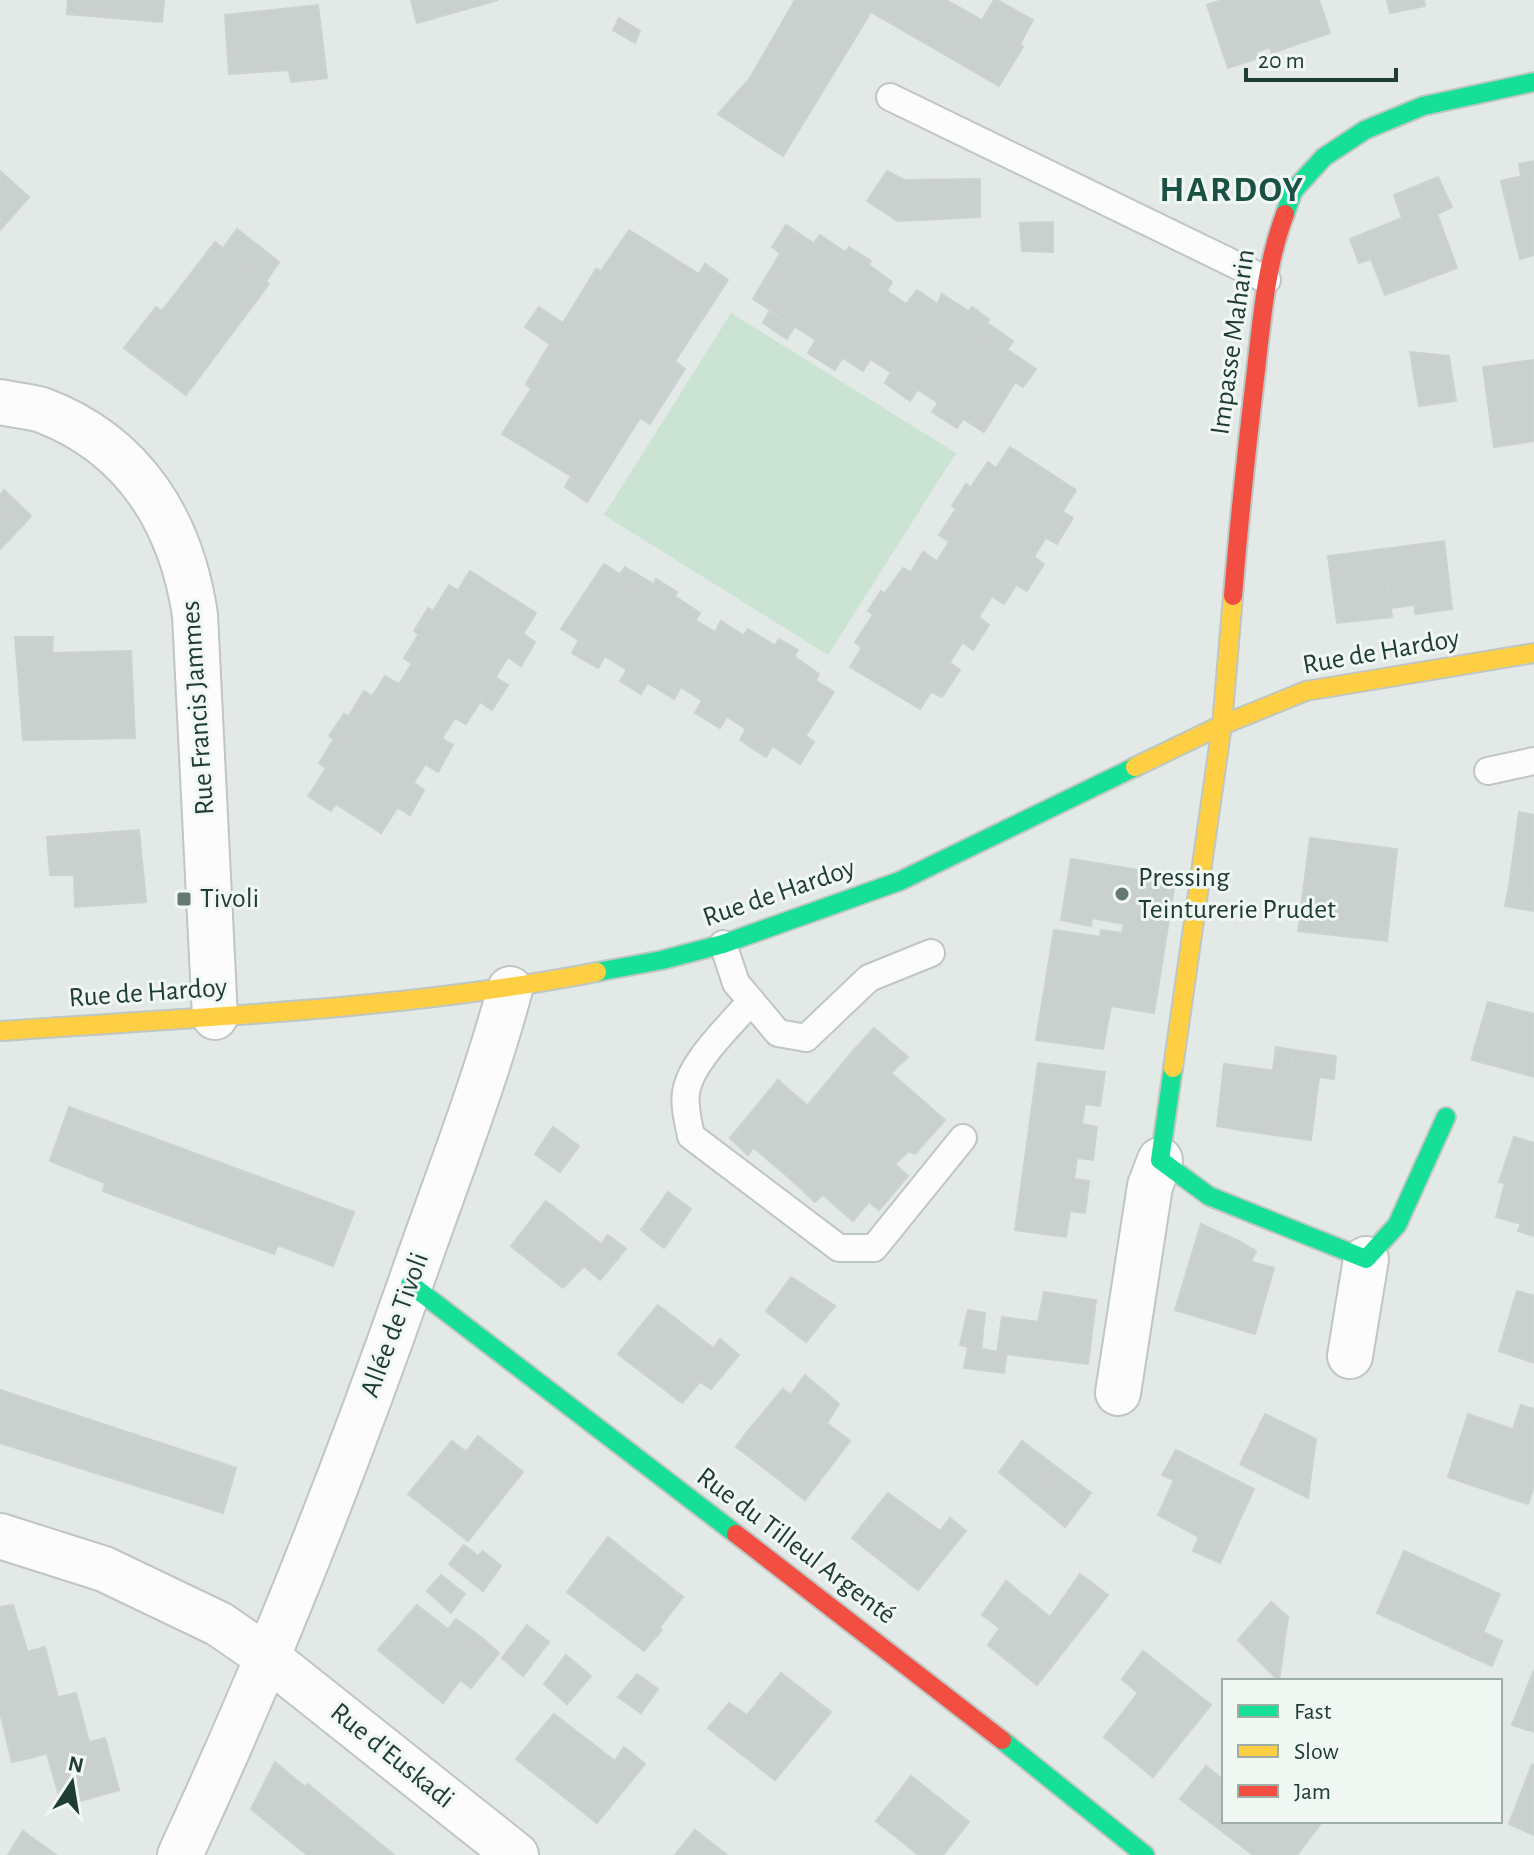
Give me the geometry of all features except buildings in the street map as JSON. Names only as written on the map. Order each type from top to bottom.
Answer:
[{"type":"street","name":"Impasse Maharin","points":[[1160,1160],[1222,725],[1241,496],[1267,280],[1276,237],[1293,191],[1324,157],[1365,130],[1423,106],[1534,82]]},
{"type":"street","name":"Rue Francis Jammes","points":[[0,402],[40,409],[88,432],[130,466],[173,534],[190,586],[195,615],[215,1017]]},
{"type":"street","name":"Rue de Hardoy","points":[[0,1031],[373,1004],[510,989],[640,965],[723,944],[900,881],[1222,725],[1306,691],[1534,653]]},
{"type":"street","name":"Allée de Tivoli","points":[[180,1855],[253,1696],[303,1571],[486,1075],[510,989]]},
{"type":"street","points":[[1350,1356],[1366,1259],[1397,1225],[1446,1117]]},
{"type":"street","points":[[1118,1393],[1150,1186],[1160,1160],[1209,1196],[1366,1259]]},
{"type":"street","name":"Rue du Tilleul Argenté","points":[[410,1284],[938,1689],[1145,1855]]},
{"type":"street","name":"Rue d'Euskadi","points":[[0,1536],[104,1569],[219,1624],[267,1657],[516,1855]]},
{"type":"lane","points":[[890,97],[1267,280]]},
{"type":"lane","points":[[1488,771],[1534,761]]},
{"type":"lane","points":[[723,944],[736,983],[778,1033],[806,1038],[869,978],[931,953]]},
{"type":"lane","points":[[751,1001],[699,1063],[686,1090],[686,1115],[691,1136],[839,1248],[874,1248],[963,1138]]},
{"type":"green space","points":[[731,313],[956,453],[828,655],[604,515]]},
{"type":"traffic: fast","points":[[1285,214],[1293,191],[1324,157],[1365,130],[1423,106],[1534,82]]},
{"type":"traffic: fast","points":[[597,972],[723,944],[900,881],[1135,767]]},
{"type":"traffic: fast","points":[[1173,1068],[1160,1160],[1209,1196],[1366,1259],[1397,1225],[1446,1117]]},
{"type":"traffic: fast","points":[[410,1284],[736,1534]]},
{"type":"traffic: fast","points":[[1002,1740],[1145,1855]]},
{"type":"traffic: slow","points":[[1173,1068],[1222,725],[1233,596]]},
{"type":"traffic: slow","points":[[1135,767],[1222,725],[1306,691],[1534,653]]},
{"type":"traffic: slow","points":[[0,1031],[374,1004],[597,972]]},
{"type":"traffic: jam","points":[[1233,596],[1263,311],[1273,252],[1285,214]]},
{"type":"traffic: jam","points":[[736,1534],[1002,1740]]},
{"type":"place","name":"Pressing Teinturerie Prudet","points":[[1122,894]]},
{"type":"place","name":"Tivoli","points":[[184,899]]},
{"type":"district","name":"HARDOY","points":[[1232,190]]}]
